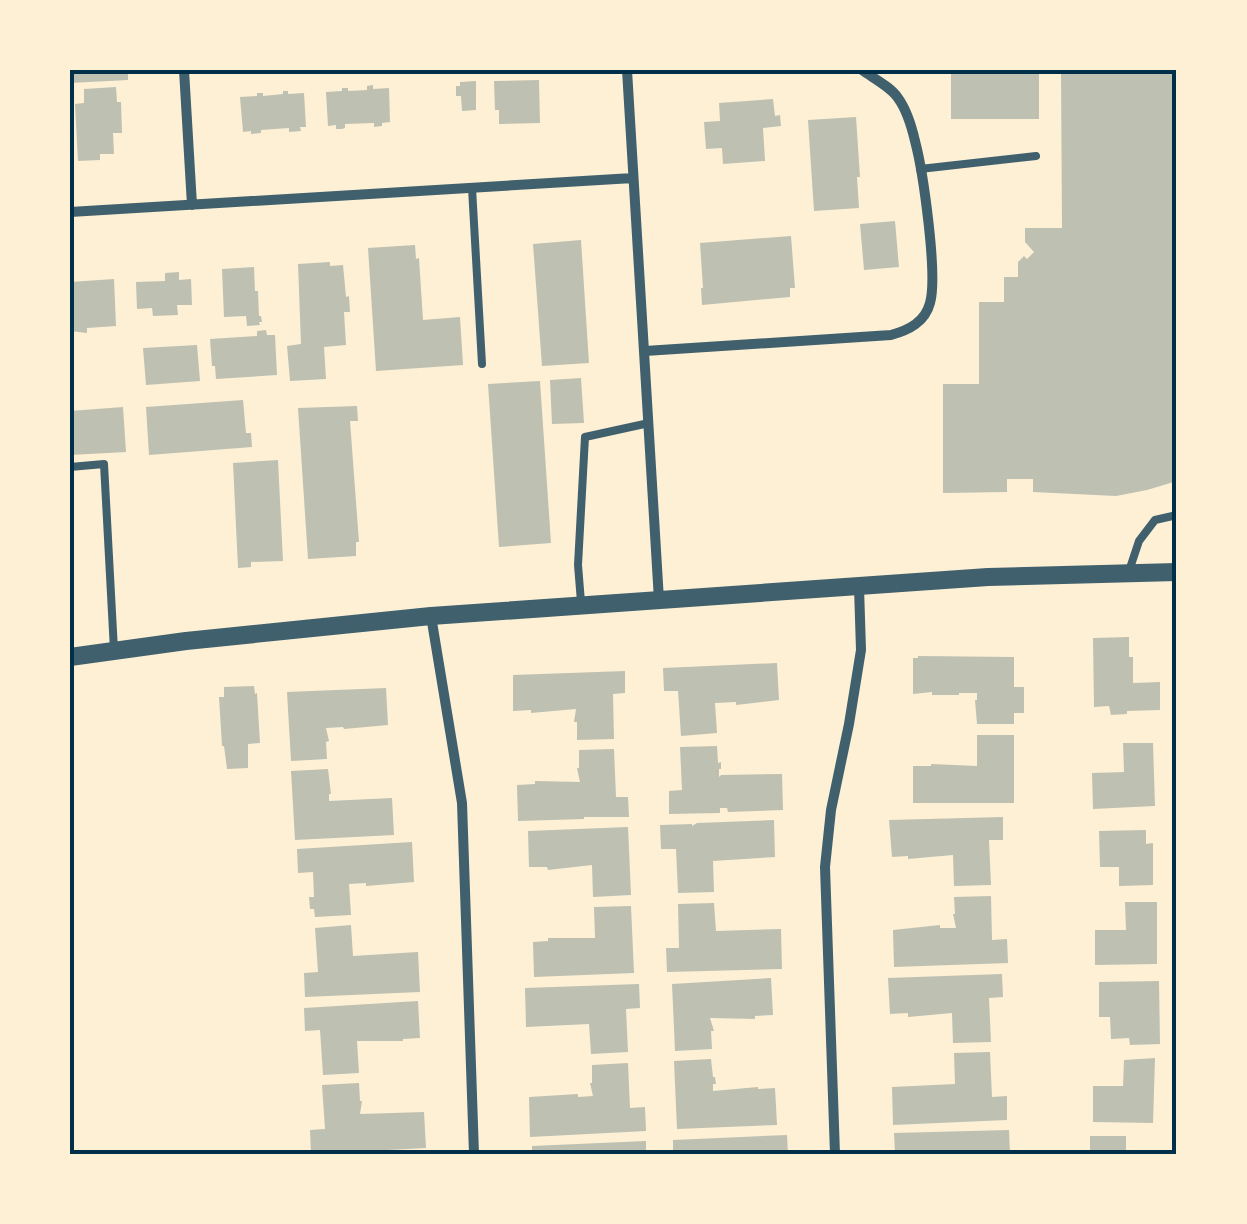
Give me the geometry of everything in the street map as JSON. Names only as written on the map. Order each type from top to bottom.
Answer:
[{"type":"street","points":[[184,70],[192,205]]},
{"type":"street","points":[[627,70],[658,600]]},
{"type":"street","points":[[644,351],[891,335],[909,330],[918,322],[930,303],[932,282],[927,214],[915,140],[898,96],[862,70]]},
{"type":"street","points":[[70,212],[634,178]]},
{"type":"street","points":[[70,657],[431,616],[1052,574],[1177,572]]},
{"type":"street","points":[[835,1154],[826,867],[830,810],[860,650],[859,587]]},
{"type":"street","points":[[431,616],[462,803],[474,1154]]},
{"type":"lane","points":[[920,169],[1036,156]]},
{"type":"lane","points":[[472,188],[482,364]]},
{"type":"lane","points":[[581,606],[578,565],[586,437],[649,424]]},
{"type":"lane","points":[[70,467],[104,464],[114,650]]},
{"type":"lane","points":[[1129,573],[1139,542],[1154,520],[1177,515]]},
{"type":"building","points":[[70,70],[128,70],[128,80],[70,83]]},
{"type":"building","points":[[951,70],[1039,70],[1039,119],[951,119]]},
{"type":"building","points":[[1061,70],[1177,70],[1177,481],[1116,496],[1033,492],[1033,479],[1007,479],[1007,492],[943,493],[943,384],[979,384],[979,302],[1004,302],[1004,277],[1018,277],[1018,262],[1034,252],[1025,242],[1025,228],[1062,228]]},
{"type":"building","points":[[539,80],[540,123],[499,124],[494,81]]},
{"type":"building","points":[[476,81],[476,110],[462,111],[456,86]]},
{"type":"building","points":[[373,85],[373,89],[389,88],[390,122],[374,127],[374,123],[345,124],[342,129],[328,126],[326,92],[342,88],[367,90],[367,86]]},
{"type":"building","points":[[116,87],[117,102],[121,102],[122,133],[113,133],[114,154],[100,154],[100,160],[78,161],[75,104],[84,103],[84,89]]},
{"type":"building","points":[[283,91],[304,93],[306,127],[289,132],[289,128],[243,132],[240,97]]},
{"type":"building","points":[[773,99],[781,126],[763,128],[765,161],[723,164],[722,148],[706,149],[704,122],[720,121],[719,103]]},
{"type":"building","points":[[856,117],[859,208],[814,211],[808,120]]},
{"type":"building","points":[[895,221],[899,267],[864,270],[860,224]]},
{"type":"building","points":[[791,236],[795,288],[790,288],[790,297],[702,305],[700,243]]},
{"type":"building","points":[[581,240],[589,363],[542,366],[533,244]]},
{"type":"building","points":[[415,245],[423,320],[460,317],[463,365],[376,371],[368,248]]},
{"type":"building","points":[[330,262],[330,266],[343,265],[346,297],[349,296],[350,312],[344,312],[346,345],[324,347],[326,379],[290,381],[287,346],[301,344],[298,264]]},
{"type":"building","points":[[254,267],[262,322],[247,326],[246,316],[224,317],[222,269]]},
{"type":"building","points":[[179,272],[179,280],[191,279],[192,305],[177,305],[178,315],[153,316],[152,308],[137,309],[136,282],[165,281],[165,273]]},
{"type":"building","points":[[114,279],[116,326],[87,328],[87,333],[70,331],[70,282]]},
{"type":"building","points":[[266,330],[267,335],[275,335],[277,375],[216,379],[210,339],[257,336],[257,331]]},
{"type":"building","points":[[197,345],[200,381],[146,385],[143,348]]},
{"type":"building","points":[[581,378],[584,423],[552,424],[550,380]]},
{"type":"building","points":[[540,381],[551,543],[499,547],[488,384]]},
{"type":"building","points":[[243,400],[246,433],[251,433],[252,447],[149,455],[146,407]]},
{"type":"building","points":[[357,406],[358,421],[350,421],[359,542],[356,556],[308,559],[298,408]]},
{"type":"building","points":[[123,407],[126,452],[70,455],[70,411]]},
{"type":"building","points":[[278,460],[283,561],[251,562],[251,567],[238,568],[233,463]]},
{"type":"building","points":[[1129,637],[1133,683],[1160,682],[1160,710],[1111,715],[1109,706],[1094,707],[1093,638]]},
{"type":"building","points":[[1014,657],[1014,687],[1024,687],[1024,713],[1014,713],[1014,724],[977,724],[977,693],[913,694],[913,658]]},
{"type":"building","points":[[777,663],[779,700],[715,703],[717,733],[681,736],[678,691],[664,691],[663,668]]},
{"type":"building","points":[[625,671],[625,693],[613,694],[614,739],[577,740],[576,709],[513,711],[513,675]]},
{"type":"building","points":[[254,686],[260,743],[248,744],[248,768],[227,769],[219,697],[224,697],[224,687]]},
{"type":"building","points":[[386,688],[388,725],[326,728],[327,759],[291,761],[287,692]]},
{"type":"building","points":[[977,735],[1014,735],[1014,803],[913,803],[913,766],[977,766]]},
{"type":"building","points":[[1123,743],[1153,743],[1155,806],[1093,809],[1092,773],[1124,772]]},
{"type":"building","points":[[717,746],[719,777],[782,774],[783,810],[728,812],[727,808],[720,808],[720,813],[669,814],[669,791],[682,790],[680,747]]},
{"type":"building","points":[[614,749],[616,797],[628,797],[629,817],[518,821],[517,785],[535,781],[580,782],[579,750]]},
{"type":"building","points":[[328,769],[329,801],[392,798],[394,835],[295,840],[291,771]]},
{"type":"building","points":[[1003,817],[1003,840],[989,840],[991,885],[954,886],[953,855],[892,857],[889,820]]},
{"type":"building","points":[[774,820],[775,857],[713,861],[714,892],[678,893],[676,849],[661,849],[660,825]]},
{"type":"building","points":[[628,827],[631,895],[593,897],[592,865],[548,870],[529,867],[528,831]]},
{"type":"building","points":[[1146,830],[1146,844],[1153,843],[1153,885],[1119,886],[1119,867],[1100,867],[1099,831]]},
{"type":"building","points":[[412,842],[414,882],[349,884],[351,915],[315,917],[309,897],[314,897],[313,872],[298,873],[297,849]]},
{"type":"building","points":[[991,896],[992,940],[1007,939],[1008,963],[894,967],[893,930],[940,925],[956,928],[954,897]]},
{"type":"building","points":[[1125,902],[1157,902],[1157,964],[1095,965],[1095,930],[1126,930]]},
{"type":"building","points":[[714,903],[716,931],[781,929],[782,969],[667,972],[666,948],[679,948],[678,904]]},
{"type":"building","points":[[631,906],[634,973],[534,977],[533,942],[548,938],[595,938],[594,907]]},
{"type":"building","points":[[351,925],[353,956],[418,952],[420,992],[305,997],[304,973],[318,972],[315,928]]},
{"type":"building","points":[[1002,974],[1003,997],[989,998],[991,1042],[953,1043],[952,1013],[908,1017],[908,1013],[890,1014],[888,978]]},
{"type":"building","points":[[771,978],[773,1015],[755,1019],[710,1018],[714,1031],[712,1049],[675,1051],[672,984]]},
{"type":"building","points":[[1159,981],[1160,1044],[1130,1045],[1129,1038],[1111,1039],[1110,1017],[1099,1017],[1099,982]]},
{"type":"building","points":[[639,984],[640,1008],[626,1009],[628,1052],[591,1054],[589,1024],[526,1027],[525,988]]},
{"type":"building","points":[[418,1001],[420,1038],[357,1041],[359,1073],[323,1075],[320,1030],[305,1031],[304,1008]]},
{"type":"building","points":[[990,1052],[992,1097],[1007,1096],[1007,1120],[893,1125],[892,1087],[955,1084],[954,1053]]},
{"type":"building","points":[[1155,1058],[1153,1123],[1093,1122],[1093,1086],[1123,1086],[1124,1060]]},
{"type":"building","points":[[711,1059],[716,1084],[713,1091],[775,1088],[777,1125],[677,1129],[674,1061]]},
{"type":"building","points":[[628,1063],[630,1108],[645,1107],[646,1131],[530,1137],[529,1097],[593,1096],[592,1065]]},
{"type":"building","points":[[359,1083],[360,1114],[424,1112],[426,1148],[311,1154],[310,1130],[325,1129],[322,1085]]},
{"type":"building","points":[[1009,1130],[1010,1154],[895,1154],[894,1133]]},
{"type":"building","points":[[787,1135],[788,1154],[673,1154],[673,1140]]},
{"type":"building","points":[[1090,1136],[1126,1136],[1126,1154],[1090,1154]]},
{"type":"building","points":[[646,1141],[646,1154],[532,1154],[532,1146]]}]
